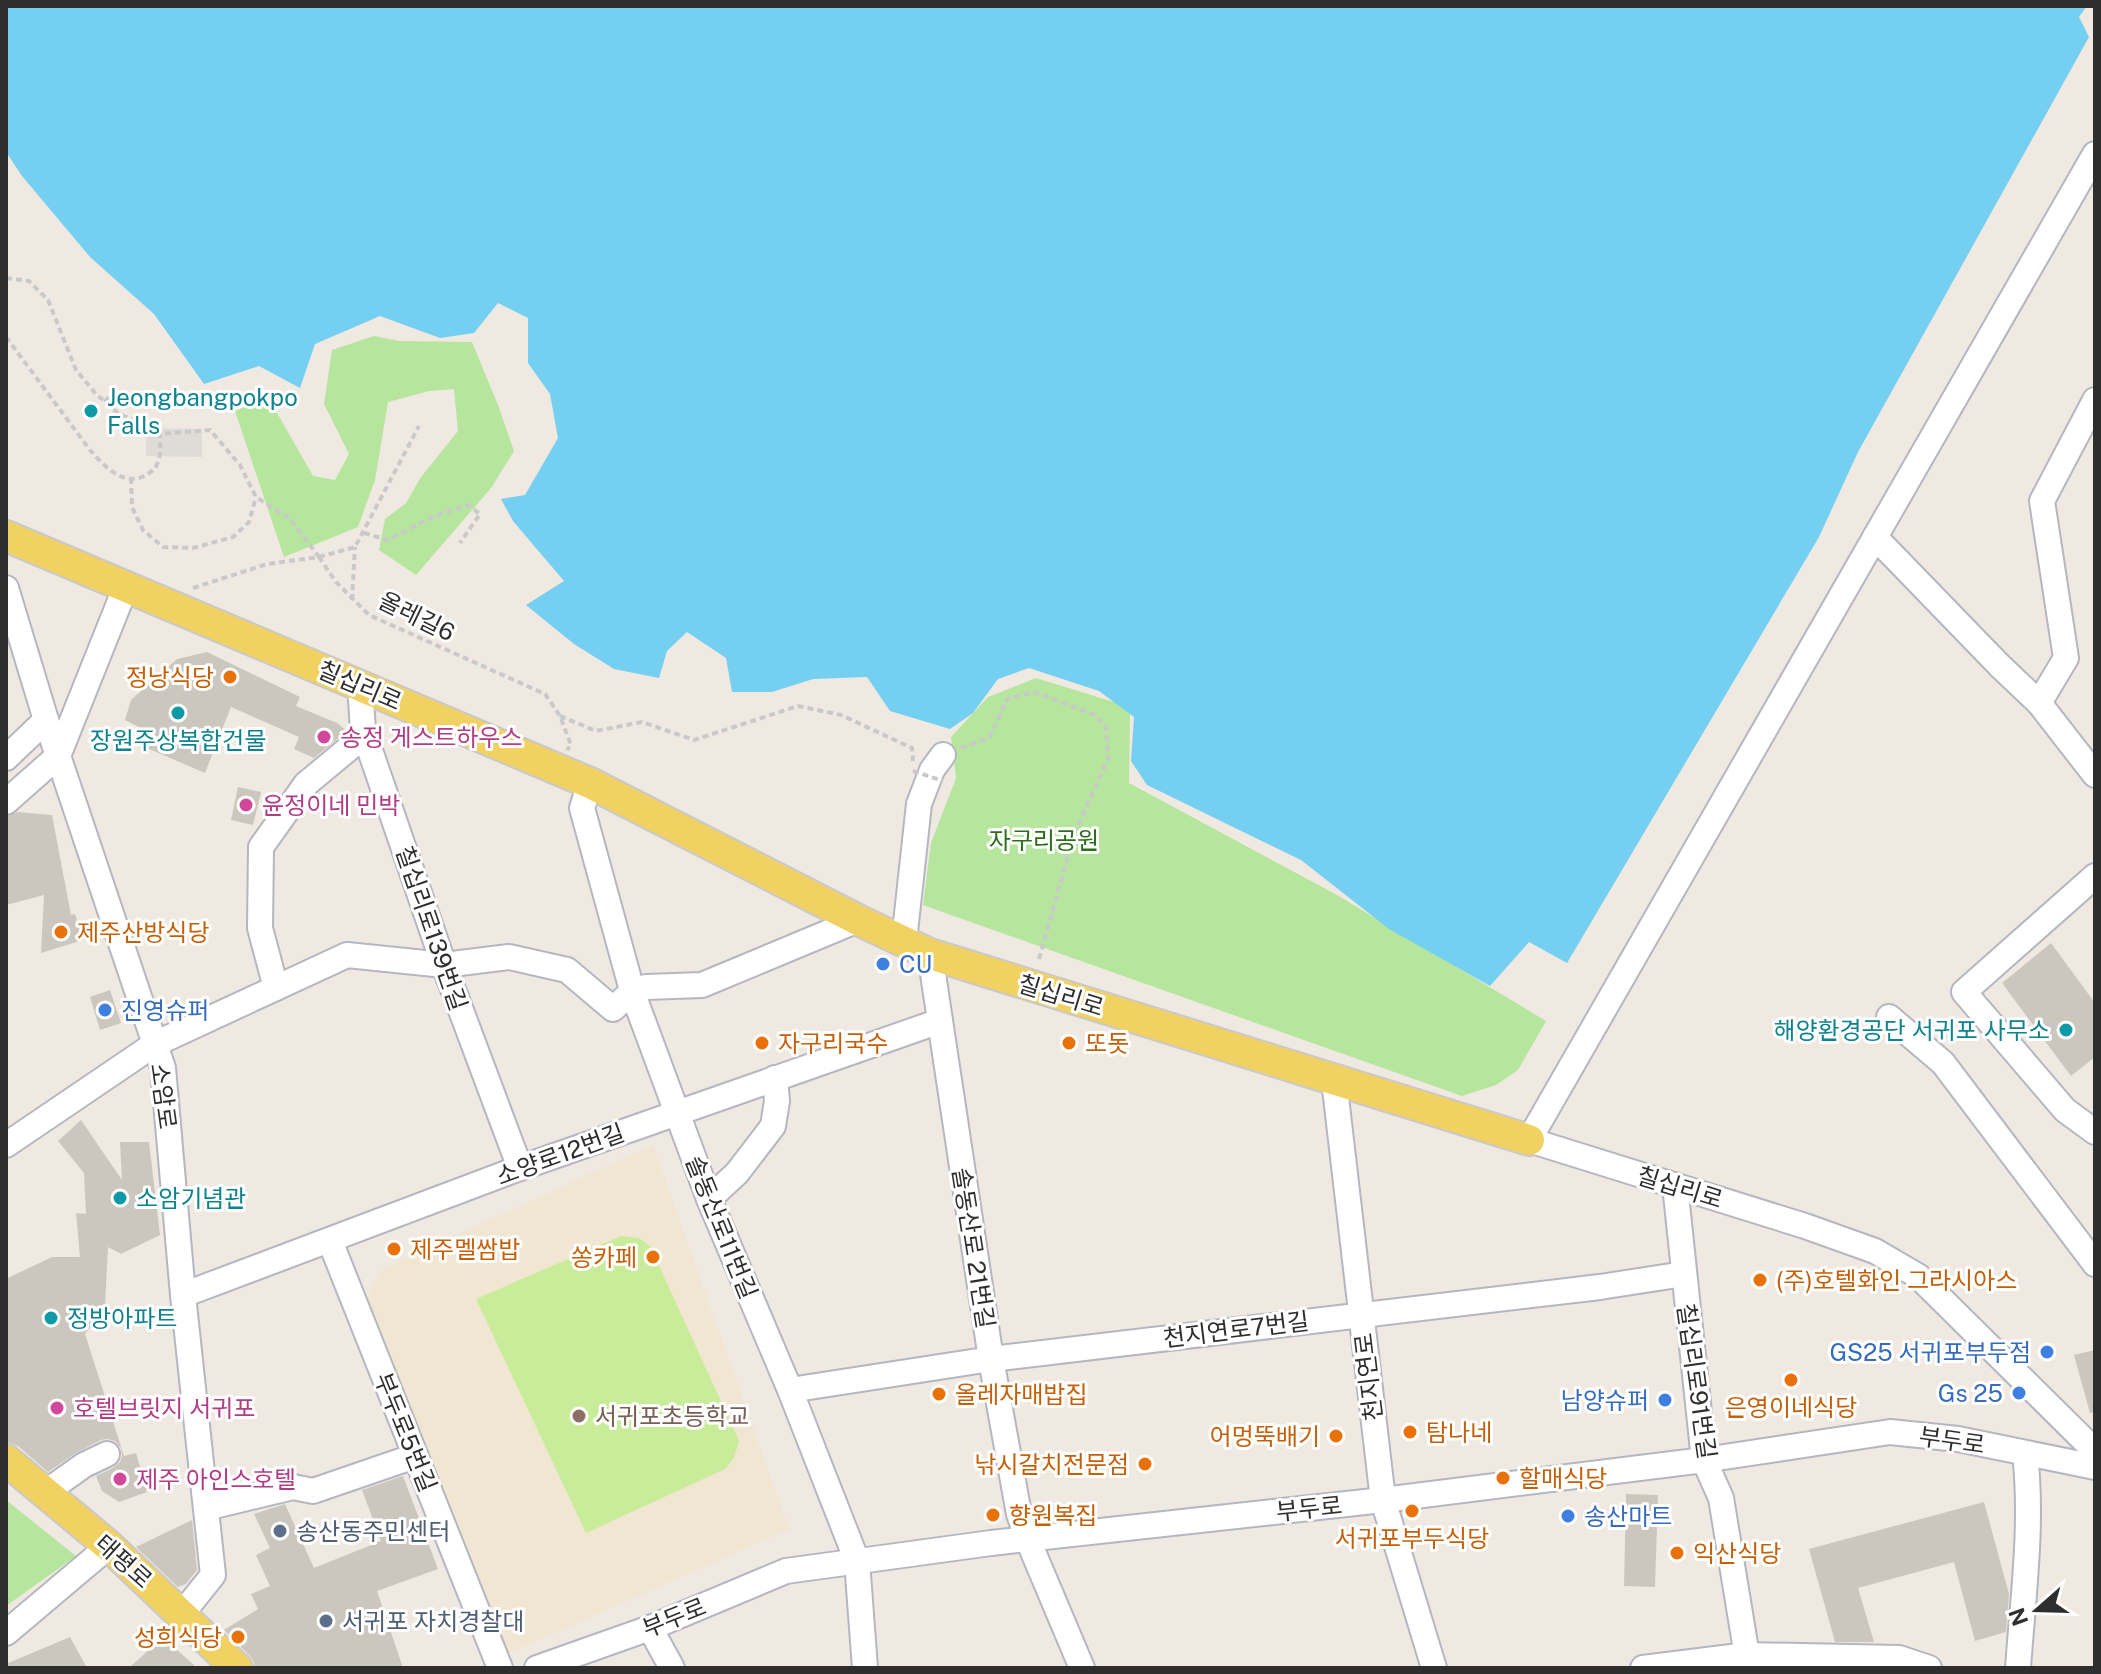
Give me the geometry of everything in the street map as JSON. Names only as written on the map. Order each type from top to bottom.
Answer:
[{"type":"main road","name":"칠십리로","points":[[6,536],[360,685],[563,757],[590,783],[917,948],[1529,1140]]},
{"type":"main road","name":"태평로","points":[[6,1460],[109,1546],[237,1668]]},
{"type":"street","points":[[1529,1140],[2095,154]]},
{"type":"street","points":[[2039,703],[2066,658],[2042,501],[2095,400]]},
{"type":"street","points":[[1875,537],[2039,703],[2095,775]]},
{"type":"street","points":[[6,802],[58,756],[126,586]]},
{"type":"street","name":"소암로","points":[[6,588],[46,720],[163,1068],[213,1575],[181,1615]]},
{"type":"street","name":"칠십리로139번길","points":[[360,685],[363,730],[444,965],[520,1168]]},
{"type":"street","points":[[6,758],[46,720]]},
{"type":"street","points":[[276,988],[260,928],[261,847],[306,784],[359,740],[366,738]]},
{"type":"street","name":"솔동산로 21번길","points":[[943,755],[932,770],[919,804],[917,948],[933,1023],[1019,1514],[1082,1668]]},
{"type":"street","name":"솔동산로11번길","points":[[590,783],[582,808],[633,994],[709,1199],[790,1390],[857,1561],[865,1668]]},
{"type":"street","points":[[2095,876],[1964,992],[2065,1110],[2095,1132]]},
{"type":"street","points":[[6,1145],[155,1044],[347,955],[444,965],[509,957],[567,970],[613,1009],[646,987],[702,985],[858,920]]},
{"type":"street","points":[[1889,1017],[1943,1063],[2095,1264]]},
{"type":"street","name":"소양로12번길","points":[[183,1295],[520,1168],[933,1023]]},
{"type":"street","points":[[709,1199],[737,1173],[773,1126],[777,1101],[775,1078]]},
{"type":"street","name":"천지연로","points":[[1334,1080],[1383,1500],[1434,1668]]},
{"type":"street","name":"칠십리로","points":[[1529,1140],[1805,1226],[1875,1251],[1918,1276],[2095,1451]]},
{"type":"street","name":"칠십리로91번길","points":[[1675,1185],[1704,1460],[1721,1498],[1748,1662]]},
{"type":"street","name":"부두로5번길","points":[[330,1241],[500,1668]]},
{"type":"street","name":"천지연로7번길","points":[[790,1390],[991,1359],[1600,1287],[1684,1274]]},
{"type":"street","name":"부두로","points":[[537,1668],[650,1628],[786,1571],[857,1561],[1704,1460],[1890,1432],[1958,1439],[2095,1467]]},
{"type":"street","points":[[2018,1668],[2027,1533],[2025,1453]]},
{"type":"street","points":[[46,1492],[84,1465],[107,1454]]},
{"type":"street","points":[[206,1508],[293,1487],[313,1491],[415,1456]]},
{"type":"street","points":[[6,1633],[109,1546]]},
{"type":"street","points":[[650,1628],[672,1668]]},
{"type":"street","points":[[1643,1668],[1899,1658],[1929,1668]]},
{"type":"path","points":[[6,278],[29,281],[48,300],[76,370],[105,402],[119,414],[160,434],[210,430],[240,465],[256,497],[249,522],[233,537],[193,548],[163,547],[143,530],[132,507],[131,478]]},
{"type":"path","points":[[6,337],[96,458],[114,474],[142,477],[156,466],[160,456],[160,434]]},
{"type":"path","points":[[105,402],[114,389]]},
{"type":"path","points":[[352,600],[355,547],[419,426]]},
{"type":"path","name":"올레길6","points":[[256,497],[290,519],[336,582],[369,615],[545,694],[560,716],[563,757]]},
{"type":"path","points":[[364,533],[388,540],[430,518],[468,505],[480,514],[460,543]]},
{"type":"path","points":[[189,589],[267,564],[319,557],[355,547]]},
{"type":"path","points":[[943,755],[990,737],[1007,699],[1035,692],[1095,715],[1106,728],[1108,759],[1074,834],[1039,959]]},
{"type":"path","points":[[560,716],[596,731],[642,722],[694,740],[798,706],[841,715],[912,748],[913,771],[943,781]]},
{"type":"shaded area","points":[[146,428],[202,429],[202,457],[146,456]]},
{"type":"shaded area","name":"서귀포초등학교","points":[[653,1145],[789,1529],[505,1655],[364,1303],[381,1270]]},
{"type":"green space","points":[[374,336],[399,341],[472,342],[514,451],[491,488],[416,575],[379,550],[385,519],[406,503],[421,477],[458,431],[454,389],[429,391],[388,402],[375,480],[358,527],[284,557],[235,411],[268,397],[313,476],[335,480],[349,454],[324,404],[332,350]]},
{"type":"green space","name":"자구리공원","points":[[1036,678],[1130,707],[1129,783],[1337,895],[1546,1021],[1518,1070],[1496,1085],[1462,1096],[923,905],[931,843],[956,778],[951,737],[988,697]]},
{"type":"green space","points":[[621,1236],[639,1238],[650,1246],[739,1441],[734,1458],[725,1469],[586,1533],[476,1299]]},
{"type":"green space","points":[[6,1500],[76,1556],[6,1606]]},
{"type":"water","points":[[6,6],[2087,6],[2079,17],[2089,37],[1858,452],[1819,537],[1567,963],[1529,942],[1490,986],[1389,929],[1301,860],[1147,785],[1131,761],[1134,717],[1099,691],[1029,668],[998,679],[973,713],[950,729],[890,711],[867,677],[813,679],[772,692],[732,692],[726,658],[687,632],[667,651],[659,678],[614,669],[574,644],[526,605],[564,581],[513,521],[501,499],[525,495],[558,438],[550,394],[528,363],[528,318],[498,303],[474,333],[440,338],[380,316],[315,344],[300,388],[259,366],[204,384],[154,314],[90,257],[22,176],[6,152]]},
{"type":"building","name":"장원주상복합건물","points":[[207,652],[300,697],[296,706],[337,723],[347,731],[314,758],[294,749],[299,737],[231,707],[205,773],[147,748],[153,734],[125,720],[131,700],[177,659]]},
{"type":"building","name":"윤정이네 민박","points":[[238,787],[261,792],[253,825],[231,820]]},
{"type":"building","points":[[17,812],[52,815],[71,915],[75,914],[83,940],[41,953],[44,895],[6,905],[6,817]]},
{"type":"building","name":"해양환경공단 서귀포 사무소","points":[[2051,943],[2095,1003],[2095,1057],[2071,1076],[2002,983]]},
{"type":"building","name":"진영슈퍼","points":[[110,990],[121,1023],[100,1030],[90,997]]},
{"type":"building","points":[[81,1120],[122,1180],[120,1142],[149,1142],[160,1235],[121,1254],[108,1247],[105,1306],[85,1334],[124,1456],[136,1453],[147,1492],[119,1502],[102,1491],[96,1476],[120,1462],[121,1448],[115,1441],[101,1440],[48,1472],[18,1446],[6,1442],[6,1279],[52,1257],[80,1257],[76,1213],[86,1214],[84,1173],[58,1141]]},
{"type":"building","points":[[2095,1350],[2095,1412],[2090,1413],[2074,1355]]},
{"type":"building","points":[[403,1476],[438,1569],[377,1591],[403,1668],[254,1668],[250,1656],[224,1630],[258,1609],[251,1594],[270,1586],[256,1555],[270,1548],[254,1514],[285,1504],[314,1568],[381,1541],[362,1490]]},
{"type":"building","points":[[1626,1494],[1658,1495],[1655,1587],[1624,1586]]},
{"type":"building","points":[[1984,1502],[2009,1594],[2006,1632],[1975,1641],[1954,1562],[1858,1588],[1874,1642],[1835,1642],[1809,1549]]},
{"type":"building","points":[[192,1520],[197,1570],[186,1584],[178,1587],[136,1547]]},
{"type":"building","points":[[70,1637],[87,1668],[6,1668],[6,1664]]},
{"type":"building","points":[[163,1637],[197,1668],[129,1668]]},
{"type":"place","name":"Jeongbangpokpo Falls","points":[[91,411]]},
{"type":"place","name":"정낭식당","points":[[230,677]]},
{"type":"place","name":"장원주상복합건물","points":[[178,713]]},
{"type":"place","name":"송정 게스트하우스","points":[[324,737]]},
{"type":"place","name":"윤정이네 민박","points":[[246,805]]},
{"type":"place","name":"제주산방식당","points":[[61,932]]},
{"type":"place","name":"CU","points":[[883,964]]},
{"type":"place","name":"진영슈퍼","points":[[105,1010]]},
{"type":"place","name":"해양환경공단 서귀포 사무소","points":[[2066,1030]]},
{"type":"place","name":"자구리국수","points":[[762,1043]]},
{"type":"place","name":"또돗","points":[[1069,1043]]},
{"type":"place","name":"소암기념관","points":[[120,1198]]},
{"type":"place","name":"제주멜쌈밥","points":[[394,1249]]},
{"type":"place","name":"쏭카페","points":[[653,1257]]},
{"type":"place","name":"(주)호텔화인 그라시아스","points":[[1760,1280]]},
{"type":"place","name":"정방아파트","points":[[51,1318]]},
{"type":"place","name":"GS25 서귀포부두점","points":[[2047,1352]]},
{"type":"place","name":"은영이네식당","points":[[1791,1380]]},
{"type":"place","name":"Gs 25","points":[[2019,1393]]},
{"type":"place","name":"올레자매밥집","points":[[939,1394]]},
{"type":"place","name":"남양슈퍼","points":[[1665,1400]]},
{"type":"place","name":"호텔브릿지 서귀포","points":[[57,1408]]},
{"type":"place","name":"서귀포초등학교","points":[[579,1416]]},
{"type":"place","name":"탐나네","points":[[1410,1432]]},
{"type":"place","name":"어멍뚝배기","points":[[1336,1436]]},
{"type":"place","name":"낚시갈치전문점","points":[[1145,1464]]},
{"type":"place","name":"할매식당","points":[[1503,1478]]},
{"type":"place","name":"제주 아인스호텔","points":[[120,1479]]},
{"type":"place","name":"서귀포부두식당","points":[[1412,1511]]},
{"type":"place","name":"향원복집","points":[[993,1515]]},
{"type":"place","name":"송산마트","points":[[1568,1516]]},
{"type":"place","name":"송산동주민센터","points":[[280,1531]]},
{"type":"place","name":"익산식당","points":[[1677,1553]]},
{"type":"place","name":"서귀포 자치경찰대","points":[[326,1621]]},
{"type":"place","name":"성희식당","points":[[238,1637]]}]
